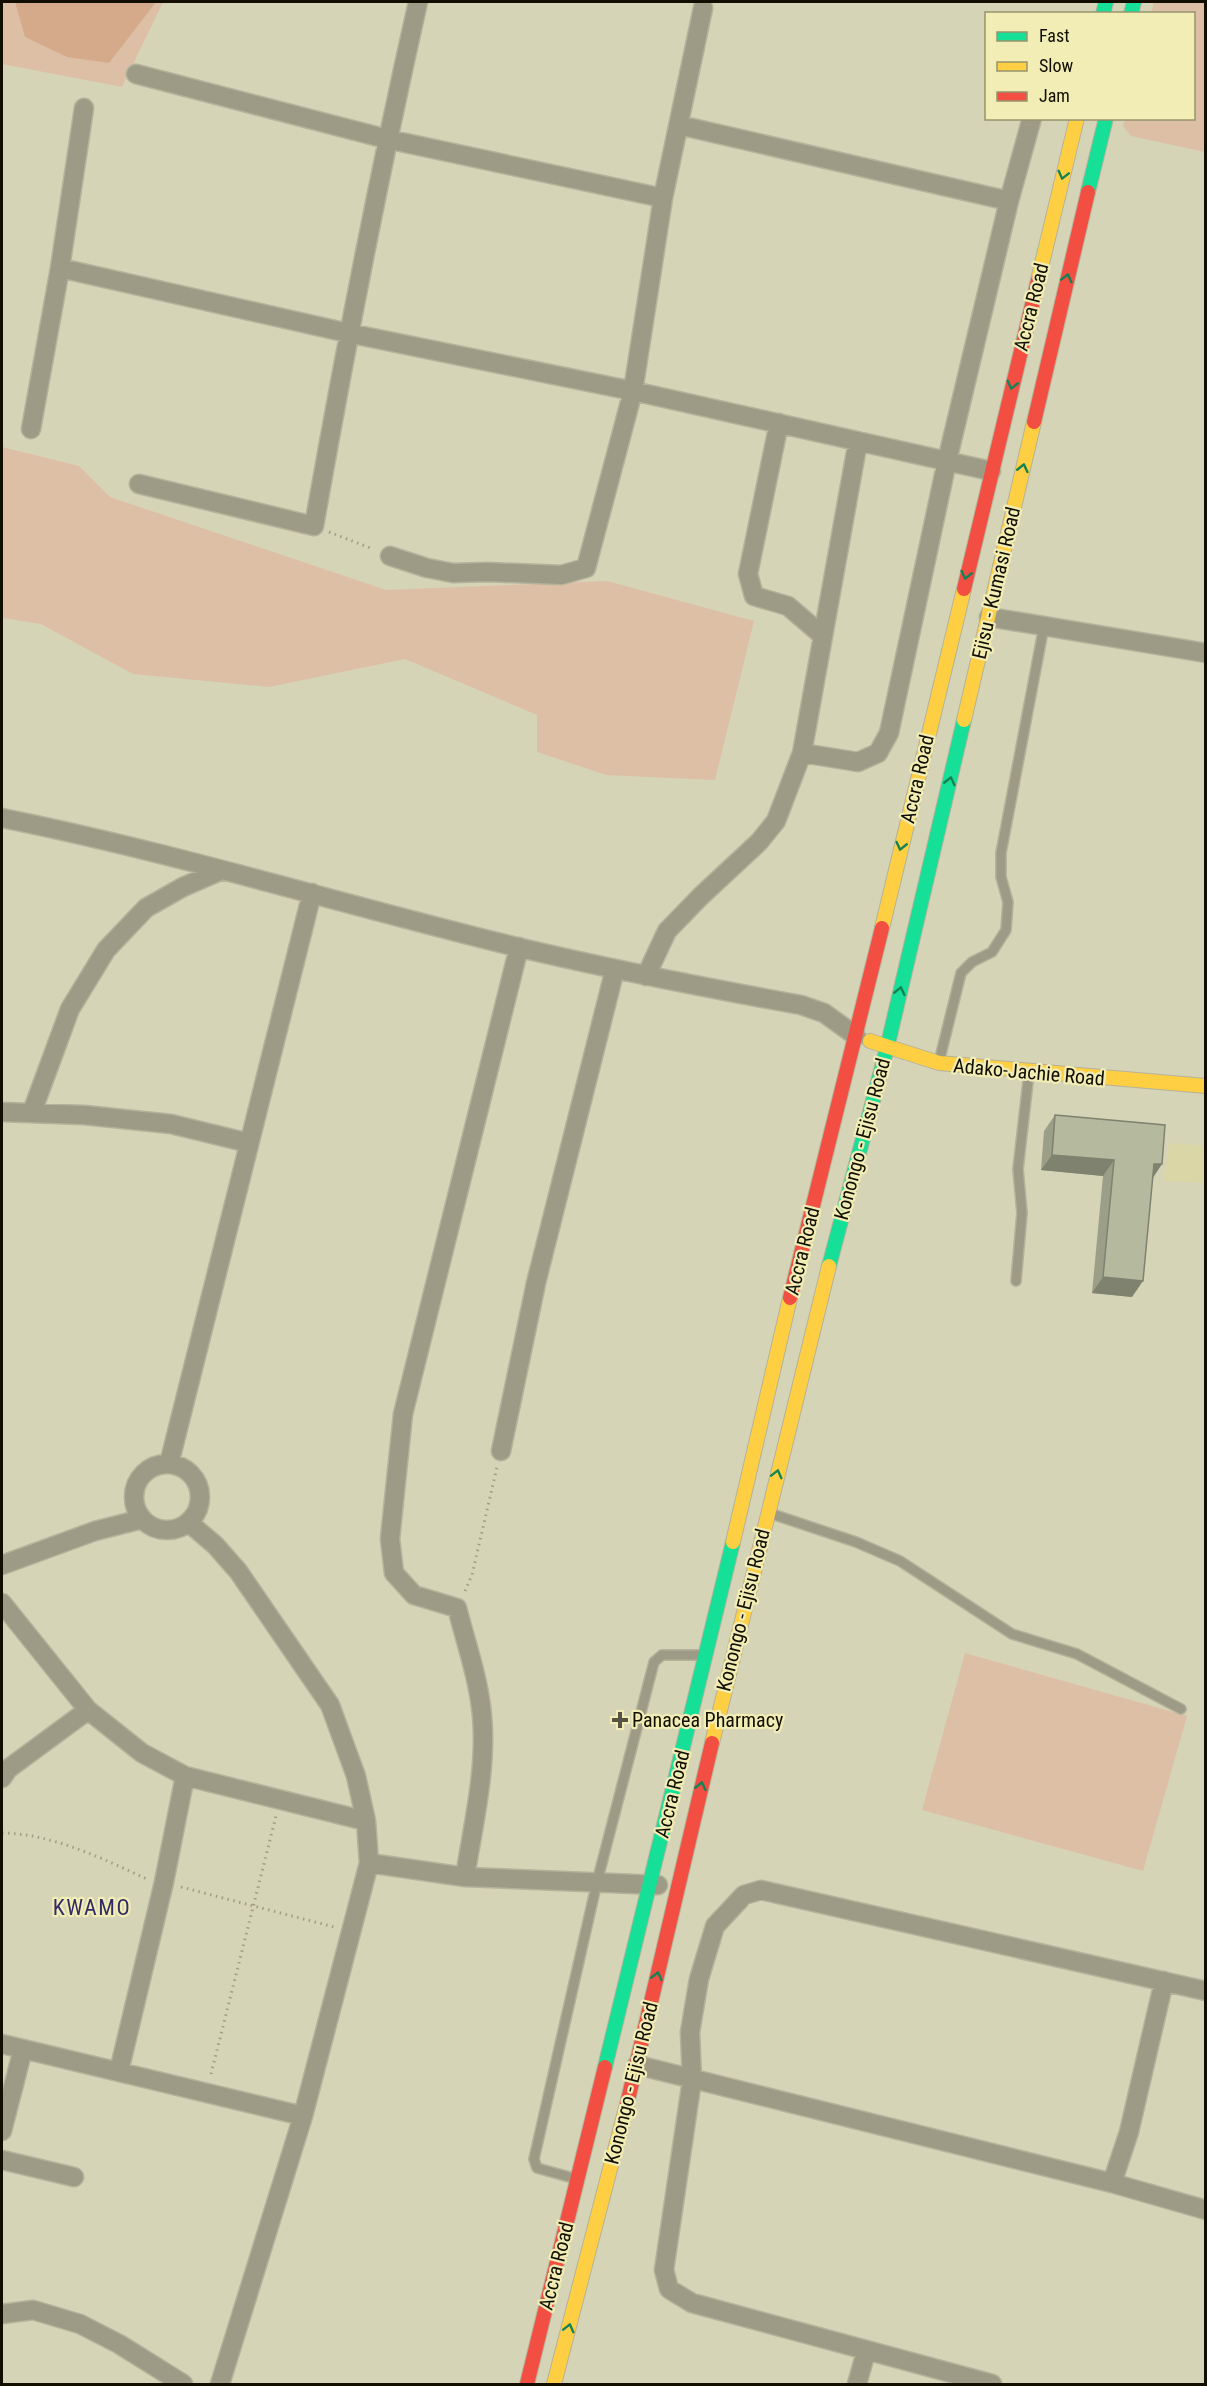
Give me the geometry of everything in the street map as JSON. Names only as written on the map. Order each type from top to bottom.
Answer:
[{"type":"main road","name":"Accra Road","points":[[527,2385],[706,1655],[798,1265],[856,1036],[1077,120]]},
{"type":"main road","name":"Ejisu - Kumasi Road","points":[[887,1048],[1106,120]]},
{"type":"main road","name":"Adako-Jachie Road","points":[[856,1036],[887,1048],[939,1063],[1206,1086]]},
{"type":"main road","name":"Konongo - Ejisu Road","points":[[555,2385],[637,2065],[767,1512],[858,1152],[887,1048]]},
{"type":"street","points":[[139,484],[314,526],[348,333],[387,138],[418,2]]},
{"type":"street","points":[[390,556],[427,568],[453,573],[561,575],[586,568],[633,391],[663,198],[703,8]]},
{"type":"street","points":[[136,74],[387,138],[663,198]]},
{"type":"street","points":[[31,429],[60,268],[84,108]]},
{"type":"street","points":[[802,753],[858,762],[878,753],[889,733],[947,460],[1009,201],[1031,120]]},
{"type":"street","points":[[679,125],[1009,201]]},
{"type":"street","points":[[60,268],[348,333],[633,391],[991,471]]},
{"type":"street","points":[[779,423],[748,574],[754,597],[788,606],[823,636]]},
{"type":"street","points":[[646,976],[668,931],[701,896],[759,842],[776,821],[802,753],[858,441]]},
{"type":"street","points":[[989,617],[1206,653]]},
{"type":"street","points":[[2,818],[312,892],[519,947],[646,976],[801,1005],[824,1013],[856,1036]]},
{"type":"street","points":[[32,1112],[70,1009],[106,950],[146,908],[222,870]]},
{"type":"street","points":[[169,1464],[312,892]]},
{"type":"street","points":[[465,1877],[480,1782],[482,1716],[457,1608],[414,1595],[394,1573],[390,1539],[403,1413],[519,947]]},
{"type":"street","points":[[501,1451],[536,1283],[615,969]]},
{"type":"street","points":[[2,1112],[32,1112],[171,1124],[249,1143]]},
{"type":"street","points":[[169,1464],[192,1475],[198,1487],[200,1499],[196,1512],[188,1522],[177,1529],[164,1530],[152,1527],[142,1519],[135,1508],[134,1495],[137,1483],[145,1472],[156,1466],[169,1464]]},
{"type":"street","points":[[2,1565],[95,1531],[142,1519]]},
{"type":"street","points":[[188,1522],[215,1545],[238,1571],[330,1705],[356,1776],[366,1821],[369,1863],[303,2116],[220,2385]]},
{"type":"street","points":[[2,1603],[88,1710],[142,1753],[185,1776],[366,1821]]},
{"type":"street","points":[[2,1778],[8,1769],[88,1710]]},
{"type":"street","points":[[119,2071],[163,1884],[185,1776]]},
{"type":"street","points":[[369,1863],[465,1877],[678,1886]]},
{"type":"street","points":[[992,2385],[692,2303],[669,2289],[664,2270],[692,2080],[690,2032],[699,1979],[715,1926],[744,1894],[761,1890],[1206,1991]]},
{"type":"street","points":[[1112,2183],[1129,2132],[1164,1981]]},
{"type":"street","points":[[2,2044],[303,2116]]},
{"type":"street","points":[[2,2131],[23,2049]]},
{"type":"street","points":[[637,2065],[1112,2183],[1206,2210]]},
{"type":"street","points":[[2,2160],[74,2178]]},
{"type":"street","points":[[2,2314],[33,2310],[80,2324],[119,2344],[183,2385]]},
{"type":"street","points":[[857,2385],[866,2352]]},
{"type":"lane","points":[[939,1063],[961,973],[972,962],[992,952],[1006,930],[1008,902],[1001,877],[1001,853],[1044,626]]},
{"type":"lane","points":[[1016,1281],[1022,1213],[1018,1170],[1029,1071]]},
{"type":"lane","points":[[767,1512],[856,1542],[900,1561],[1012,1634],[1077,1654],[1181,1709]]},
{"type":"lane","points":[[577,2179],[537,2168],[534,2159],[597,1882],[654,1662],[662,1655],[706,1655]]},
{"type":"path","points":[[314,526],[390,556]]},
{"type":"path","points":[[457,1608],[472,1575],[501,1451]]},
{"type":"path","points":[[206,2092],[280,1800]]},
{"type":"path","points":[[2,1833],[16,1833],[68,1845],[163,1884],[351,1932]]},
{"type":"shaded area","points":[[2,2],[142,18],[156,2],[163,2],[122,87],[2,64]]},
{"type":"shaded area","points":[[15,2],[156,2],[109,63],[67,57],[25,37]]},
{"type":"shaded area","points":[[1154,2],[1205,2],[1205,152],[1131,136],[1123,126],[1125,120],[1195,120],[1195,12],[1151,12]]},
{"type":"shaded area","points":[[2,447],[79,466],[110,497],[386,590],[607,581],[754,621],[715,780],[606,775],[537,752],[537,715],[405,659],[269,687],[133,674],[41,624],[3,618],[2,623]]},
{"type":"shaded area","points":[[1169,1143],[1205,1146],[1205,1183],[1164,1181]]},
{"type":"shaded area","points":[[965,1653],[1187,1716],[1143,1871],[922,1810]]},
{"type":"building","points":[[1055,1115],[1165,1125],[1162,1164],[1154,1164],[1143,1281],[1103,1277],[1114,1160],[1052,1155]]},
{"type":"traffic: fast","points":[[1104,12],[1106,2]]},
{"type":"traffic: fast","points":[[1132,12],[1134,2]]},
{"type":"traffic: fast","points":[[1088,192],[1106,120]]},
{"type":"traffic: fast","points":[[829,1266],[887,1048],[964,720]]},
{"type":"traffic: fast","points":[[605,2067],[733,1542]]},
{"type":"traffic: slow","points":[[1038,280],[1077,120]]},
{"type":"traffic: slow","points":[[964,720],[1034,422]]},
{"type":"traffic: slow","points":[[882,928],[964,589]]},
{"type":"traffic: slow","points":[[870,1041],[939,1063],[1206,1086]]},
{"type":"traffic: slow","points":[[712,1743],[829,1266]]},
{"type":"traffic: slow","points":[[733,1542],[790,1298]]},
{"type":"traffic: slow","points":[[554,2384],[627,2104]]},
{"type":"traffic: jam","points":[[1034,422],[1088,192]]},
{"type":"traffic: jam","points":[[964,589],[1038,280]]},
{"type":"traffic: jam","points":[[790,1298],[882,928]]},
{"type":"traffic: jam","points":[[627,2104],[712,1743]]},
{"type":"traffic: jam","points":[[527,2384],[605,2067]]},
{"type":"place","name":"Panacea Pharmacy","points":[[620,1720]]},
{"type":"district","name":"KWAMO","points":[[92,1907]]}]
